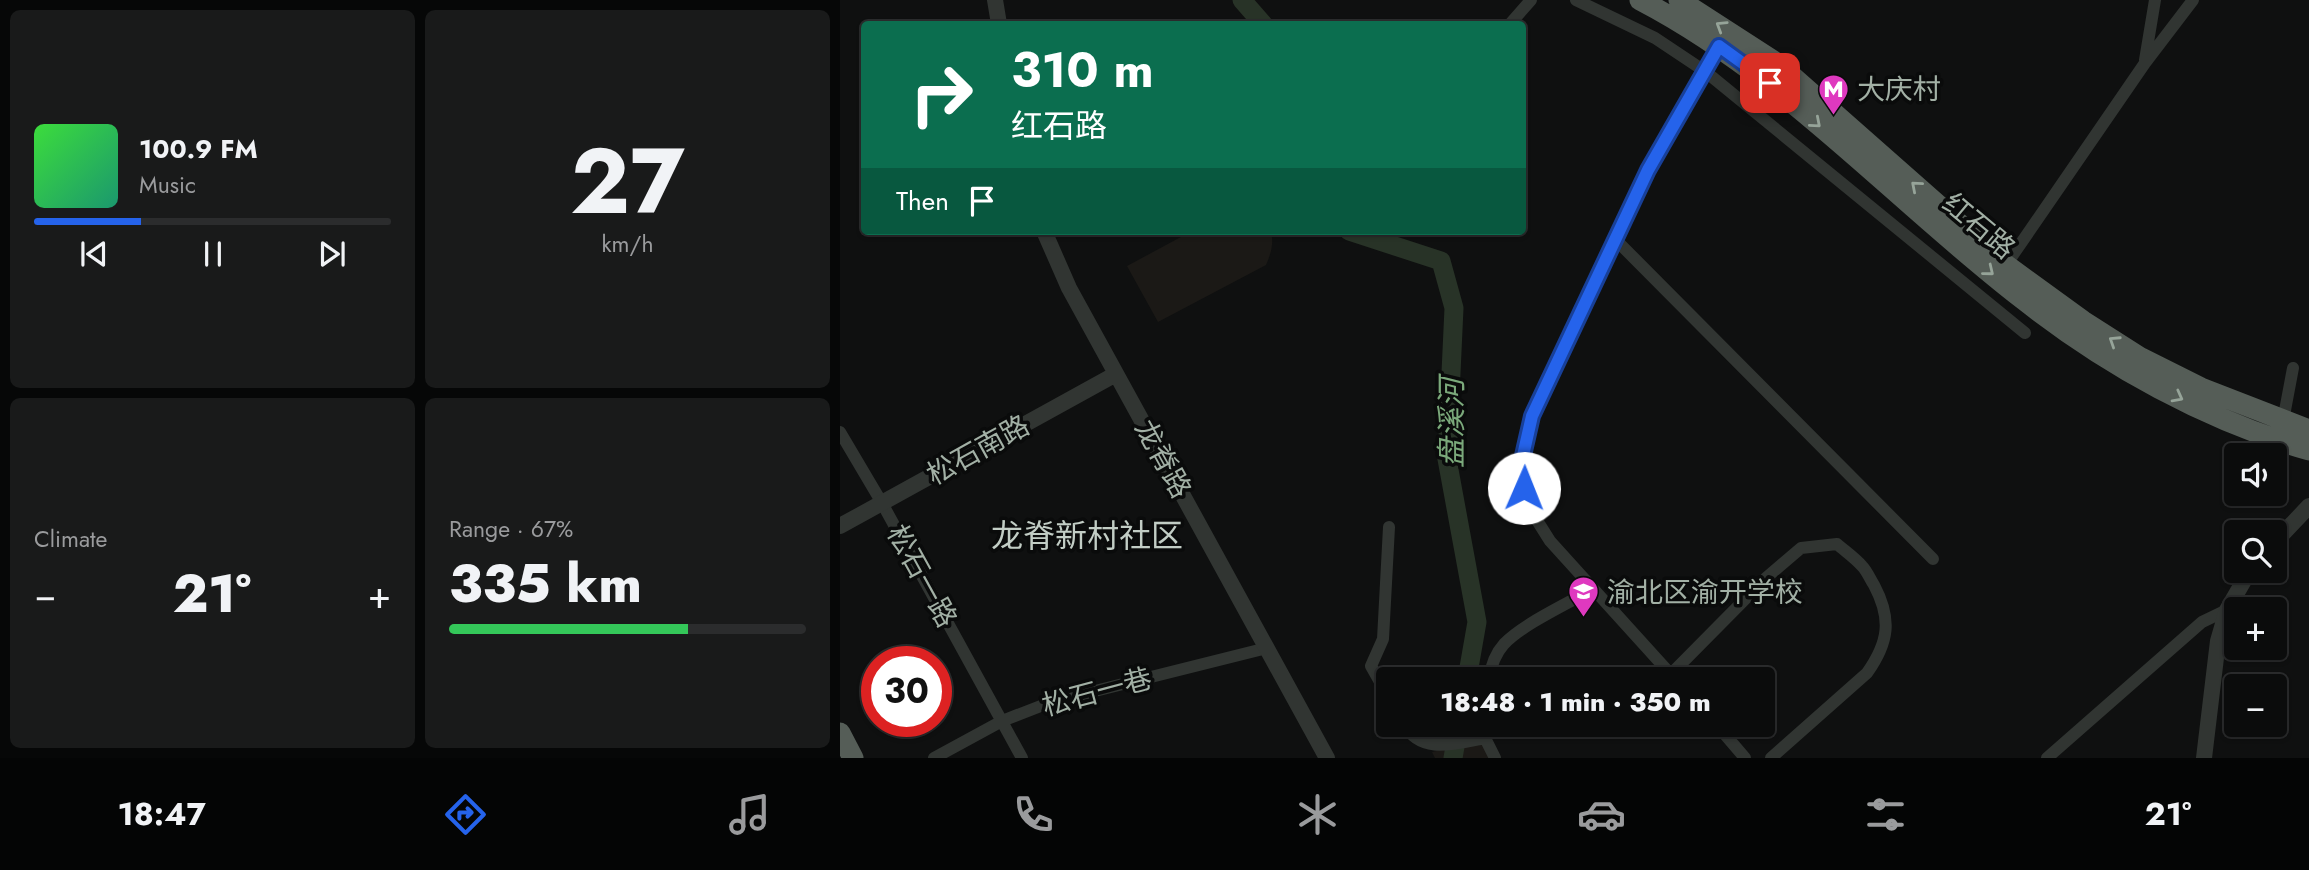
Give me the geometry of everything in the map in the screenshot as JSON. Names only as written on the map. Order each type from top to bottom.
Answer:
[{"type":"highway","name":"红石路","points":[[1640,0],[1719,46],[1770,83],[2024,301],[2073,335],[2132,373],[2194,406],[2309,450]]},
{"type":"highway","name":"红石路","points":[[1679,0],[1778,64],[2006,265],[2053,300],[2141,358],[2201,388],[2309,430]]},
{"type":"highway","points":[[840,733],[853,758]]},
{"type":"street","points":[[995,0],[998,21]]},
{"type":"street","points":[[1513,21],[1531,0]]},
{"type":"street","points":[[1576,0],[1654,38],[1706,72],[2025,333]]},
{"type":"street","points":[[2145,63],[2155,0]]},
{"type":"street","points":[[2006,265],[2145,63],[2193,0]]},
{"type":"street","points":[[1664,667],[1550,541],[1533,514],[1524,488],[1522,460],[1532,416],[1615,239],[1648,170],[1719,46]]},
{"type":"street","name":"龙脊路","points":[[1046,235],[1069,288],[1327,758]]},
{"type":"street","points":[[1615,239],[1933,559]]},
{"type":"street","points":[[2283,421],[2293,368]]},
{"type":"street","name":"松石南路","points":[[840,526],[1116,374]]},
{"type":"street","name":"松石一路","points":[[840,432],[1023,758]]},
{"type":"street","points":[[2287,529],[2309,506]]},
{"type":"street","points":[[1376,675],[1371,666],[1383,639],[1389,527]]},
{"type":"street","points":[[1682,667],[1767,577],[1801,548],[1837,544],[1864,568],[1881,600],[1886,624],[1885,641],[1878,656],[1867,673],[1771,758]]},
{"type":"street","points":[[1492,667],[1502,646],[1513,635],[1593,589]]},
{"type":"street","points":[[2047,758],[2202,622],[2224,611]]},
{"type":"street","points":[[2204,758],[2218,641],[2224,620]]},
{"type":"street","name":"松石一巷","points":[[934,758],[1002,721],[1051,702],[1267,648]]},
{"type":"street","points":[[1417,737],[1429,746],[1479,739],[1495,758]]},
{"type":"street","points":[[1727,737],[1745,758]]},
{"type":"shaded area","points":[[1185,235],[1271,235],[1272,244],[1266,265],[1158,322],[1127,266]]},
{"type":"shaded area","points":[[1491,738],[1501,758],[1435,758],[1432,752]]},
{"type":"waterway","name":"盘溪河","points":[[1242,0],[1260,21]]},
{"type":"waterway","name":"盘溪河","points":[[1361,235],[1441,261],[1454,308],[1447,459],[1477,622],[1469,667]]},
{"type":"waterway","name":"盘溪河","points":[[1453,758],[1457,737]]},
{"type":"place","name":"大庆村","points":[[1834,116]]},
{"type":"place","name":"渝北区渝开学校","points":[[1584,619]]},
{"type":"district","name":"龙脊新村社区","points":[[1087,536]]},
{"type":"route","points":[[1524,488],[1522,460],[1532,416],[1648,170],[1719,46],[1770,83]]}]
